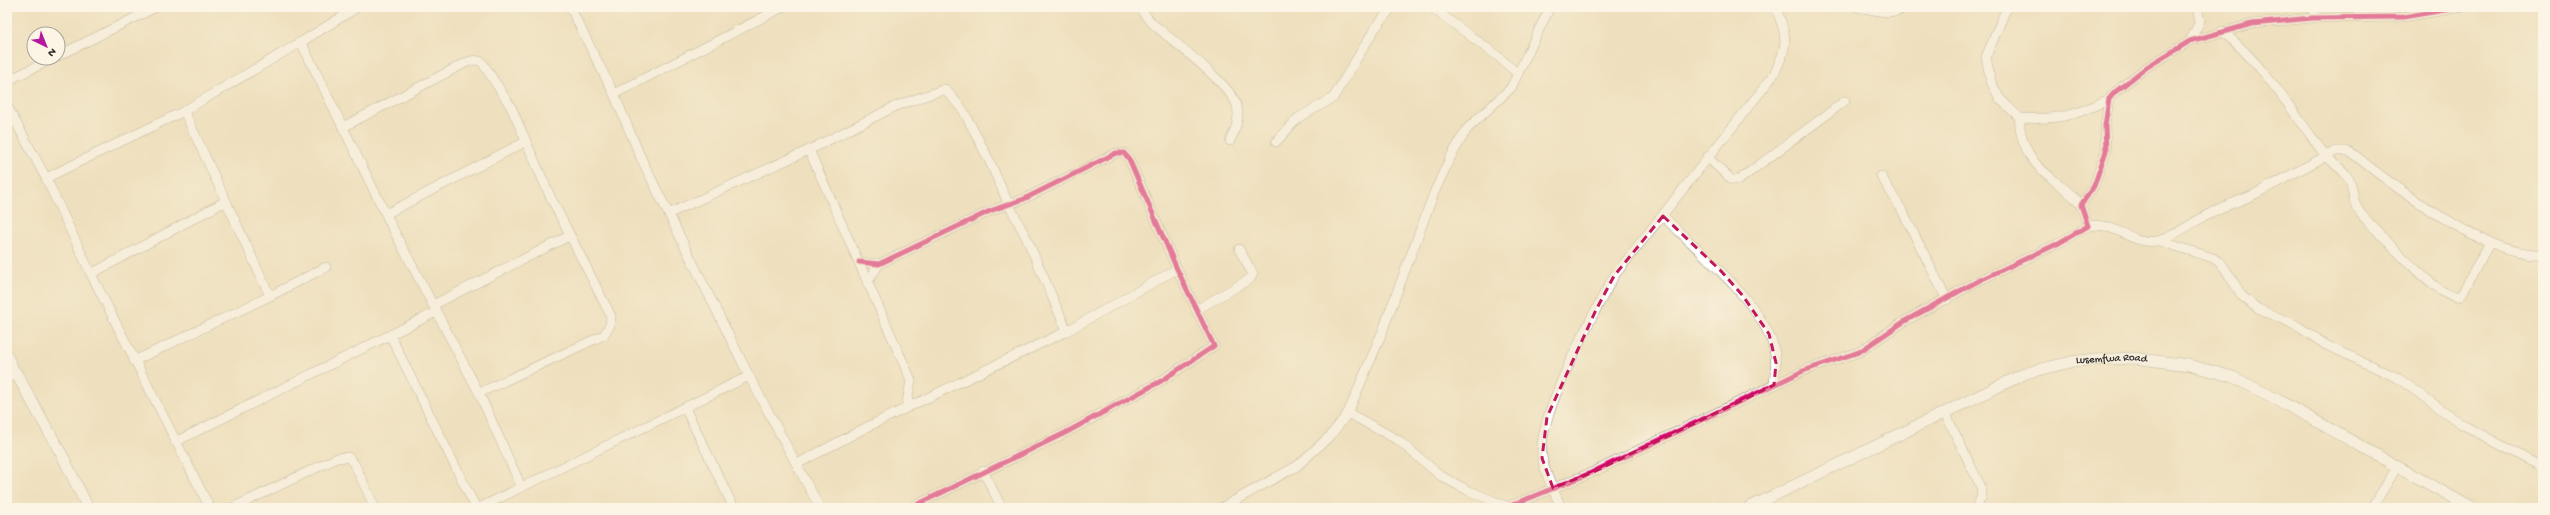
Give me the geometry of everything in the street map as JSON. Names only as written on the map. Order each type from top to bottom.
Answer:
[{"type":"street","points":[[66,52],[156,7]]},
{"type":"street","points":[[46,178],[184,111],[358,7]]},
{"type":"street","points":[[570,7],[614,94],[641,158],[670,213],[749,376],[820,508]]},
{"type":"street","points":[[614,94],[783,7]]},
{"type":"street","points":[[1141,7],[1144,14],[1155,26],[1226,89],[1237,105],[1238,119],[1230,141]]},
{"type":"street","points":[[1276,142],[1298,118],[1334,98],[1374,30],[1392,7]]},
{"type":"street","points":[[1431,7],[1495,54],[1517,74]]},
{"type":"street","points":[[1221,508],[1297,466],[1331,435],[1348,413],[1381,335],[1434,193],[1450,158],[1467,129],[1512,88],[1517,74],[1550,7]]},
{"type":"street","points":[[1561,508],[1542,458],[1542,446],[1547,417],[1596,310],[1614,276],[1663,216],[1707,156],[1751,106],[1773,76],[1784,53],[1786,37],[1775,7]]},
{"type":"street","points":[[1857,7],[1893,12],[1901,12],[1906,7]]},
{"type":"street","points":[[2007,7],[1986,57],[1990,82],[2000,99],[2020,118],[2022,133],[2028,154],[2041,172],[2069,190],[2081,205],[2088,226]]},
{"type":"street","points":[[2190,41],[2200,21],[2197,7]]},
{"type":"street","points":[[2312,7],[2316,18]]},
{"type":"street","points":[[2020,118],[2053,119],[2084,111],[2109,99],[2147,67],[2190,41],[2222,31],[2252,24],[2316,18],[2403,17],[2463,7]]},
{"type":"street","points":[[2222,31],[2248,52],[2326,156],[2347,175],[2352,184],[2353,201],[2361,214],[2418,272],[2450,297],[2460,297],[2490,242]]},
{"type":"street","points":[[301,42],[434,309],[479,393],[521,486]]},
{"type":"street","points":[[343,127],[467,62],[475,60],[482,62],[488,68],[510,107],[569,236],[607,303],[611,316],[610,325],[604,335],[479,393]]},
{"type":"street","points":[[7,81],[38,66]]},
{"type":"street","points":[[670,213],[809,150],[896,106],[946,89],[963,110],[974,131],[1009,205],[1028,239],[1067,331]]},
{"type":"street","points":[[2081,205],[2094,186],[2106,152],[2105,126],[2109,99]]},
{"type":"street","points":[[1707,156],[1732,180],[1739,180],[1845,101]]},
{"type":"street","points":[[7,106],[46,178],[134,361],[210,508]]},
{"type":"street","points":[[184,111],[270,296]]},
{"type":"street","points":[[386,214],[525,142]]},
{"type":"street","points":[[809,150],[911,380],[906,408]]},
{"type":"street","points":[[2160,241],[2212,212],[2285,179],[2336,150],[2348,151],[2443,218],[2490,242],[2536,255],[2543,254]]},
{"type":"street","points":[[859,262],[879,264],[990,211],[1024,200],[1116,153],[1124,153],[1129,159],[1177,269],[1213,342],[1212,349],[1161,381],[1065,433],[983,471],[910,508]]},
{"type":"street","points":[[1881,176],[1903,212],[1947,300]]},
{"type":"street","points":[[91,274],[226,202]]},
{"type":"street","points":[[1663,216],[1721,271],[1743,296],[1763,325],[1774,350],[1774,385]]},
{"type":"street","points":[[1348,413],[1398,440],[1441,476],[1467,490],[1506,507],[1591,473],[1685,429],[1742,398],[1774,385],[1802,371],[1859,352],[1905,322],[1947,300],[1978,281],[2057,244],[2088,226],[2101,224],[2129,237],[2149,242],[2160,241],[2213,258],[2222,264],[2242,296],[2258,309],[2296,325],[2326,345],[2398,378],[2460,423],[2543,468]]},
{"type":"street","points":[[175,442],[390,335],[434,309],[569,236]]},
{"type":"street","points":[[1196,310],[1250,280],[1253,274],[1239,249]]},
{"type":"street","points":[[867,283],[879,264]]},
{"type":"street","points":[[134,361],[270,296],[326,267]]},
{"type":"street","points":[[797,464],[906,408],[1067,331],[1177,269]]},
{"type":"street","points":[[390,335],[478,508],[749,376]]},
{"type":"street","points":[[7,354],[11,375],[63,456],[88,508]]},
{"type":"street","name":"Lusemfwa Road","points":[[1748,508],[2026,373],[2075,361],[2132,358],[2189,365],[2233,377],[2278,400],[2472,508]]},
{"type":"street","points":[[685,408],[734,508]]},
{"type":"street","points":[[1945,413],[1981,487],[1979,507]]},
{"type":"street","points":[[232,508],[336,458],[348,457],[355,465],[375,508]]},
{"type":"street","points":[[2372,508],[2397,467]]},
{"type":"street","points":[[983,471],[1002,508]]},
{"type":"highlighted area","points":[[1663,216],[1721,271],[1743,296],[1769,334],[1776,363],[1774,385],[1591,473],[1553,488],[1542,458],[1547,417],[1596,310],[1614,276]]},
{"type":"cycle path","points":[[1505,508],[1591,473],[1803,371],[1859,352],[1905,321],[1978,281],[2057,244],[2088,226],[2081,205],[2094,186],[2106,151],[2105,126],[2109,99],[2115,92],[2147,67],[2190,41],[2252,24],[2312,18],[2403,17],[2463,7]]},
{"type":"cycle path","points":[[859,262],[879,264],[990,211],[1024,199],[1116,153],[1124,153],[1129,159],[1177,269],[1214,346],[1161,381],[1065,433],[910,508]]}]
